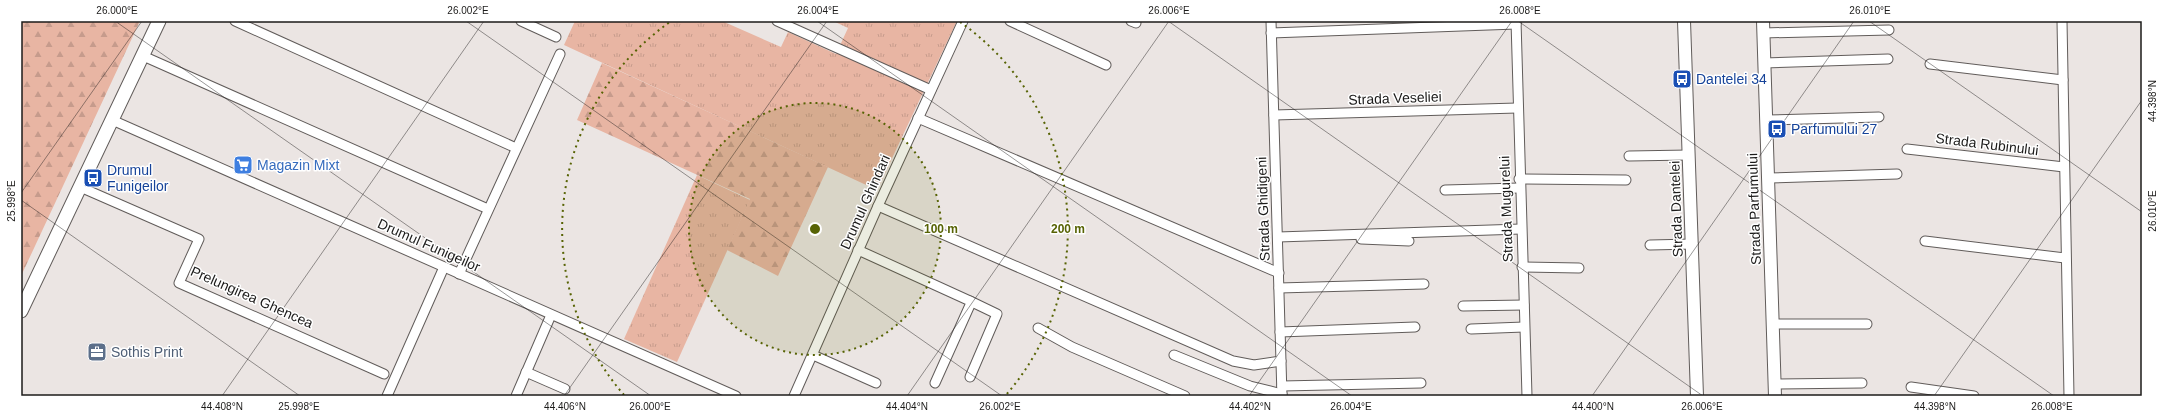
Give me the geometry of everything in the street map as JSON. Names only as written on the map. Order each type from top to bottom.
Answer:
[{"type":"main road","points":[[21,311],[159,21]]},
{"type":"street","points":[[235,21],[516,148]]},
{"type":"street","points":[[521,21],[556,37]]},
{"type":"street","points":[[777,21],[931,90]]},
{"type":"street","name":"Drumul Ghindari","points":[[794,396],[858,250],[963,21]]},
{"type":"street","points":[[1010,21],[1106,65]]},
{"type":"street","points":[[1261,21],[1271,22]]},
{"type":"street","name":"Strada Dantelei","points":[[1684,21],[1693,244],[1697,396]]},
{"type":"street","points":[[2062,21],[2065,258],[2069,396]]},
{"type":"street","name":"Strada Ghidigeni","points":[[1271,22],[1282,392]]},
{"type":"street","points":[[1271,33],[1516,23]]},
{"type":"street","name":"Strada Mugurelui","points":[[1516,23],[1519,183],[1527,396]]},
{"type":"street","points":[[1763,27],[1889,30]]},
{"type":"street","name":"Strada Parfumului","points":[[1763,27],[1775,390]]},
{"type":"street","points":[[459,274],[560,54]]},
{"type":"street","points":[[142,56],[488,209]]},
{"type":"street","points":[[1764,63],[1888,59]]},
{"type":"street","points":[[1930,64],[2063,80]]},
{"type":"street","name":"Strada Veseliei","points":[[1274,116],[1518,108]]},
{"type":"street","points":[[1766,120],[1878,117]]},
{"type":"street","points":[[918,118],[1279,273]]},
{"type":"street","name":"Drumul Funigeilor","points":[[112,120],[552,315],[723,394],[736,396]]},
{"type":"street","name":"Strada Rubinului","points":[[1908,149],[2064,167]]},
{"type":"street","points":[[1629,156],[1689,155]]},
{"type":"street","points":[[1768,178],[1897,174]]},
{"type":"street","points":[[1444,190],[1519,183],[1626,180]]},
{"type":"street","name":"Prelungirea Ghencea","points":[[80,187],[199,239],[178,283],[384,374]]},
{"type":"street","points":[[878,206],[1233,360],[1254,365],[1281,361]]},
{"type":"street","points":[[1278,240],[1521,229]]},
{"type":"street","points":[[1278,240],[1354,239],[1410,241]]},
{"type":"street","points":[[1925,241],[2065,258]]},
{"type":"street","points":[[1650,245],[1693,244]]},
{"type":"street","points":[[858,250],[997,314],[970,377]]},
{"type":"street","points":[[388,396],[444,267]]},
{"type":"street","points":[[1522,267],[1579,268]]},
{"type":"street","points":[[1279,288],[1424,284]]},
{"type":"street","points":[[935,383],[970,305],[970,301]]},
{"type":"street","points":[[1463,306],[1524,305]]},
{"type":"street","points":[[516,396],[552,315]]},
{"type":"street","points":[[1773,324],[1867,324]]},
{"type":"street","points":[[1280,332],[1415,327]]},
{"type":"street","points":[[1471,329],[1524,327]]},
{"type":"street","points":[[1038,328],[1072,347],[1185,396]]},
{"type":"street","points":[[813,355],[876,383]]},
{"type":"street","points":[[1174,355],[1250,386],[1282,392],[1421,383]]},
{"type":"street","points":[[526,372],[565,389]]},
{"type":"street","points":[[1775,390],[1862,383]]},
{"type":"street","points":[[1911,387],[1974,396]]},
{"type":"green space","points":[[21,21],[140,21],[21,276]]},
{"type":"green space","points":[[575,21],[722,21],[781,47],[788,32],[836,54],[848,28],[833,21],[957,21],[877,190],[564,45]]},
{"type":"green space","points":[[602,63],[828,167],[778,276],[727,250],[750,199],[577,120]]},
{"type":"green space","points":[[697,175],[750,200],[677,362],[624,339]]},
{"type":"place","name":"Dantelei 34","points":[[1682,79]]},
{"type":"place","name":"Parfumului 27","points":[[1777,129]]},
{"type":"place","name":"Magazin Mixt","points":[[243,165]]},
{"type":"place","name":"Drumul Funigeilor","points":[[93,178]]},
{"type":"place","name":"Sothis Print","points":[[97,352]]}]
